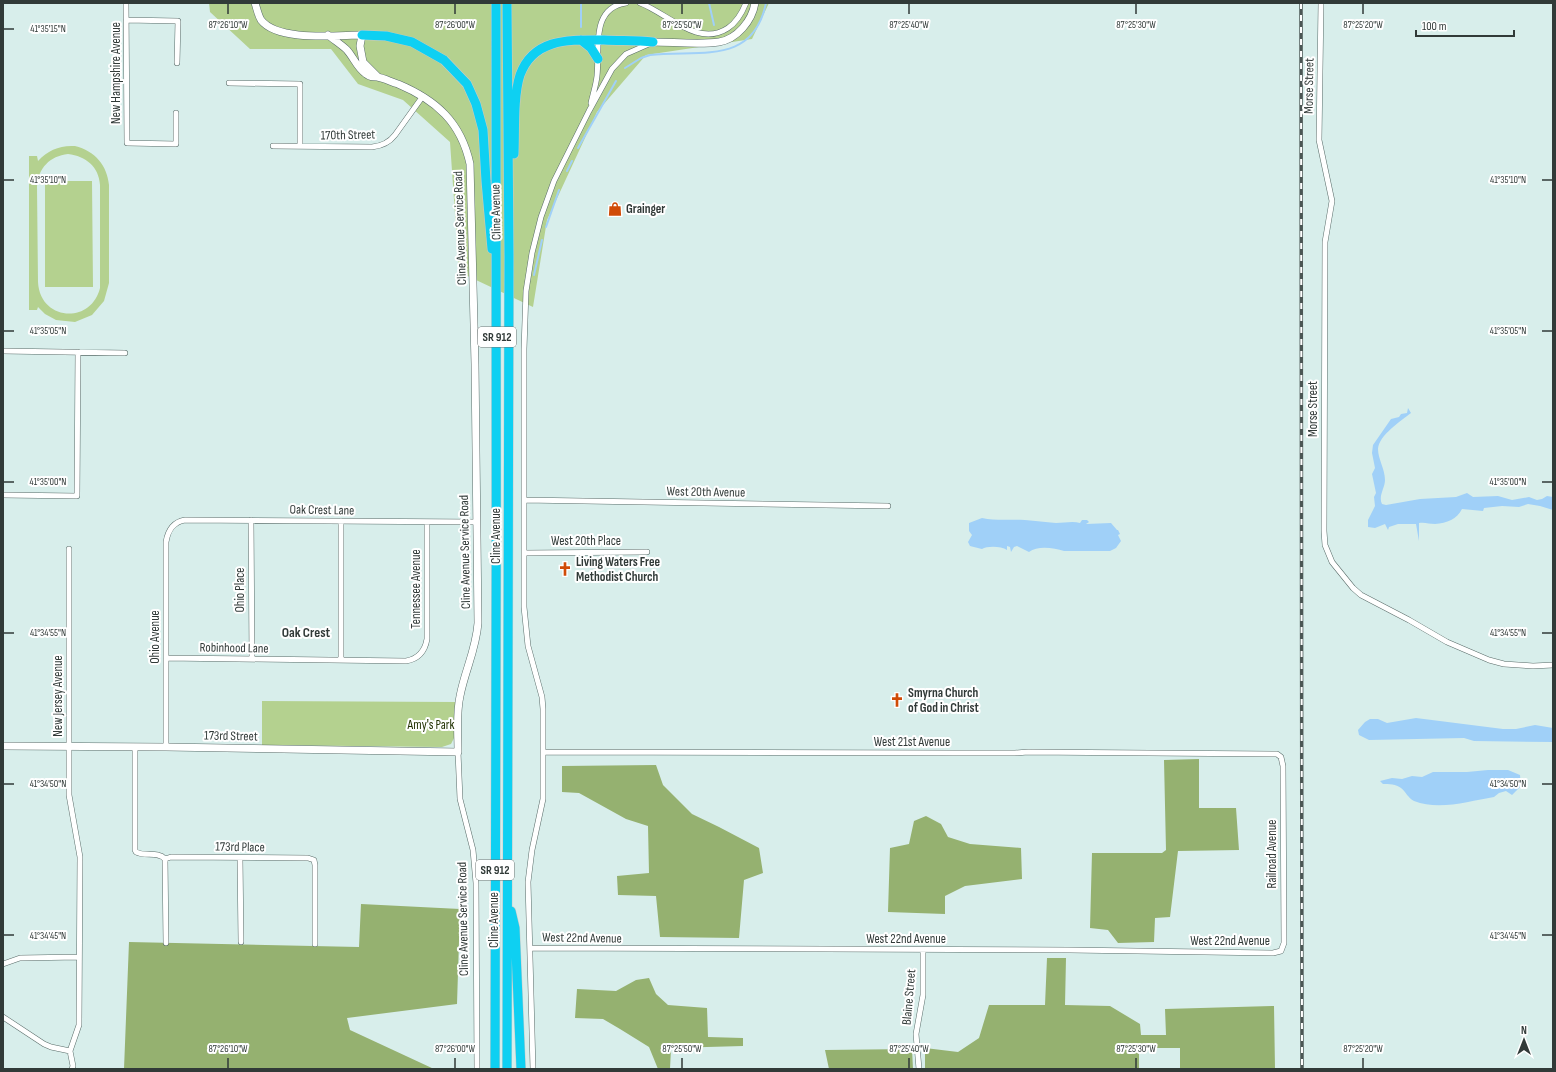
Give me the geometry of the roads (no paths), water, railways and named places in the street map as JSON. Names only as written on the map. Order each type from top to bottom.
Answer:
[{"type":"highway","name":"Cline Avenue","points":[[495,1069],[495,664],[498,288],[496,3]]},
{"type":"highway","name":"Cline Avenue","points":[[506,3],[509,256],[507,1069]]},
{"type":"highway","points":[[362,35],[386,36],[412,42],[444,60],[466,84],[476,104],[483,130],[489,224],[498,288]]},
{"type":"highway","points":[[509,256],[516,109],[519,80],[526,64],[533,55],[557,42],[571,40],[653,42]]},
{"type":"highway","points":[[581,40],[591,48],[598,59]]},
{"type":"highway","points":[[508,899],[515,928],[521,1069]]},
{"type":"street","name":"New Hampshire Avenue","points":[[126,3],[127,143],[176,144],[176,112]]},
{"type":"street","points":[[255,3],[261,20],[274,30],[293,35],[362,35]]},
{"type":"street","points":[[589,111],[597,77],[600,26],[604,17],[615,7],[626,3]]},
{"type":"street","points":[[640,3],[689,30],[700,34],[711,34],[723,31],[735,23],[746,3]]},
{"type":"street","points":[[532,1069],[529,875],[532,850],[543,799],[543,700],[530,656],[526,633],[524,600],[524,349],[526,291],[529,268],[541,217],[554,181],[612,68],[626,54],[653,42],[713,43],[726,40],[745,25],[753,13],[755,3]]},
{"type":"street","name":"Morse Street","points":[[1321,3],[1319,140],[1332,200],[1325,242],[1324,531],[1325,545],[1329,557],[1334,566],[1360,595],[1457,647],[1489,660],[1504,664],[1533,666],[1553,665]]},
{"type":"street","points":[[126,20],[178,21],[177,63]]},
{"type":"street","name":"Cline Avenue Service Road","points":[[328,35],[347,50],[365,74],[398,84],[423,96],[442,110],[462,137],[470,164],[475,357],[477,638],[460,696],[458,712],[458,752],[460,799],[473,850],[476,883],[477,1069]]},
{"type":"street","name":"Cline Avenue Service Road","points":[[362,35],[360,46],[363,62],[378,77]]},
{"type":"street","points":[[229,83],[300,84],[300,146]]},
{"type":"street","name":"170th Street","points":[[273,146],[372,147],[383,145],[392,140],[423,96]]},
{"type":"street","points":[[3,351],[125,353]]},
{"type":"street","points":[[3,495],[77,496],[78,352]]},
{"type":"street","name":"West 20th Avenue","points":[[524,500],[888,506]]},
{"type":"street","name":"Oak Crest Lane","points":[[170,528],[179,521],[186,520],[476,522]]},
{"type":"street","name":"Ohio Place","points":[[251,520],[252,659]]},
{"type":"street","points":[[341,521],[341,660]]},
{"type":"street","name":"Tennessee Avenue","points":[[419,655],[426,644],[427,639],[426,522]]},
{"type":"street","name":"Ohio Avenue","points":[[166,747],[166,542],[170,528]]},
{"type":"street","name":"New Jersey Avenue","points":[[69,549],[69,746]]},
{"type":"street","name":"West 20th Place","points":[[524,553],[648,552]]},
{"type":"street","name":"Robinhood Lane","points":[[166,658],[406,661],[412,660],[419,655]]},
{"type":"street","name":"173rd Street","points":[[3,746],[458,752]]},
{"type":"street","points":[[69,746],[69,795],[80,857],[79,1025],[70,1051],[73,1066],[72,1069]]},
{"type":"street","name":"173rd Place","points":[[135,747],[136,852],[140,854],[161,855],[165,859],[172,857],[308,858],[314,860],[316,865],[315,944]]},
{"type":"street","name":"West 21st Avenue","points":[[543,752],[954,754],[1028,752],[1273,753],[1280,756]]},
{"type":"street","name":"Railroad Avenue","points":[[1280,756],[1283,766],[1284,941],[1281,951]]},
{"type":"street","points":[[240,858],[241,942]]},
{"type":"street","points":[[165,859],[166,943]]},
{"type":"street","name":"West 22nd Avenue","points":[[530,948],[1070,950],[1265,953],[1281,951]]},
{"type":"street","name":"Blaine Street","points":[[919,1069],[916,1034],[923,995],[923,950]]},
{"type":"street","points":[[3,964],[20,958],[79,957]]},
{"type":"street","points":[[3,1017],[44,1044],[70,1051]]},
{"type":"water","points":[[1408,408],[1411,413],[1391,429],[1379,444],[1378,453],[1385,480],[1381,495],[1382,504],[1386,505],[1420,499],[1456,497],[1467,493],[1473,497],[1498,496],[1512,500],[1529,497],[1537,500],[1547,496],[1553,497],[1553,510],[1528,504],[1519,507],[1502,506],[1484,508],[1483,511],[1462,509],[1454,518],[1444,523],[1419,523],[1419,541],[1416,524],[1398,524],[1389,527],[1388,530],[1385,524],[1375,528],[1368,527],[1368,520],[1375,506],[1374,497],[1376,493],[1372,474],[1375,468],[1372,453],[1373,445],[1391,419],[1407,413]]},
{"type":"water","points":[[982,518],[1056,523],[1080,523],[1082,520],[1087,520],[1089,522],[1086,524],[1111,523],[1118,530],[1120,534],[1118,535],[1121,541],[1116,548],[1110,551],[1064,551],[1037,548],[1029,552],[1017,546],[1014,547],[1011,552],[1010,547],[1007,546],[1007,550],[994,547],[982,549],[970,546],[968,542],[972,535],[969,531],[969,523]]},
{"type":"water","points":[[1416,718],[1503,729],[1516,729],[1535,725],[1553,728],[1553,742],[1474,741],[1464,738],[1369,740],[1359,735],[1358,730],[1370,719],[1378,719],[1387,723]]},
{"type":"water","points":[[1508,770],[1520,775],[1521,786],[1512,795],[1506,791],[1499,793],[1494,797],[1454,804],[1434,805],[1414,801],[1399,787],[1392,784],[1383,784],[1380,781],[1392,778],[1402,779],[1412,776],[1422,777],[1433,772],[1467,772]]},
{"type":"waterway","points":[[581,3],[581,27]]},
{"type":"waterway","points":[[709,3],[714,25]]},
{"type":"waterway","points":[[625,68],[641,58],[650,55],[704,53],[721,51],[736,46],[749,37],[759,23],[766,3]]},
{"type":"waterway","points":[[578,148],[616,81]]},
{"type":"waterway","points":[[567,171],[572,161]]},
{"type":"waterway","points":[[546,227],[559,190]]},
{"type":"waterway","points":[[534,275],[542,240]]},
{"type":"railway","points":[[1301,3],[1302,1069]]},
{"type":"place","name":"Grainger","points":[[615,209]]},
{"type":"place","name":"Living Waters Free Methodist Church","points":[[565,569]]},
{"type":"place","name":"Smyrna Church of God in Christ","points":[[897,700]]},
{"type":"district","name":"Oak Crest","points":[[306,632]]},
{"type":"park label","name":"Amy's Park","points":[[431,725]]}]
